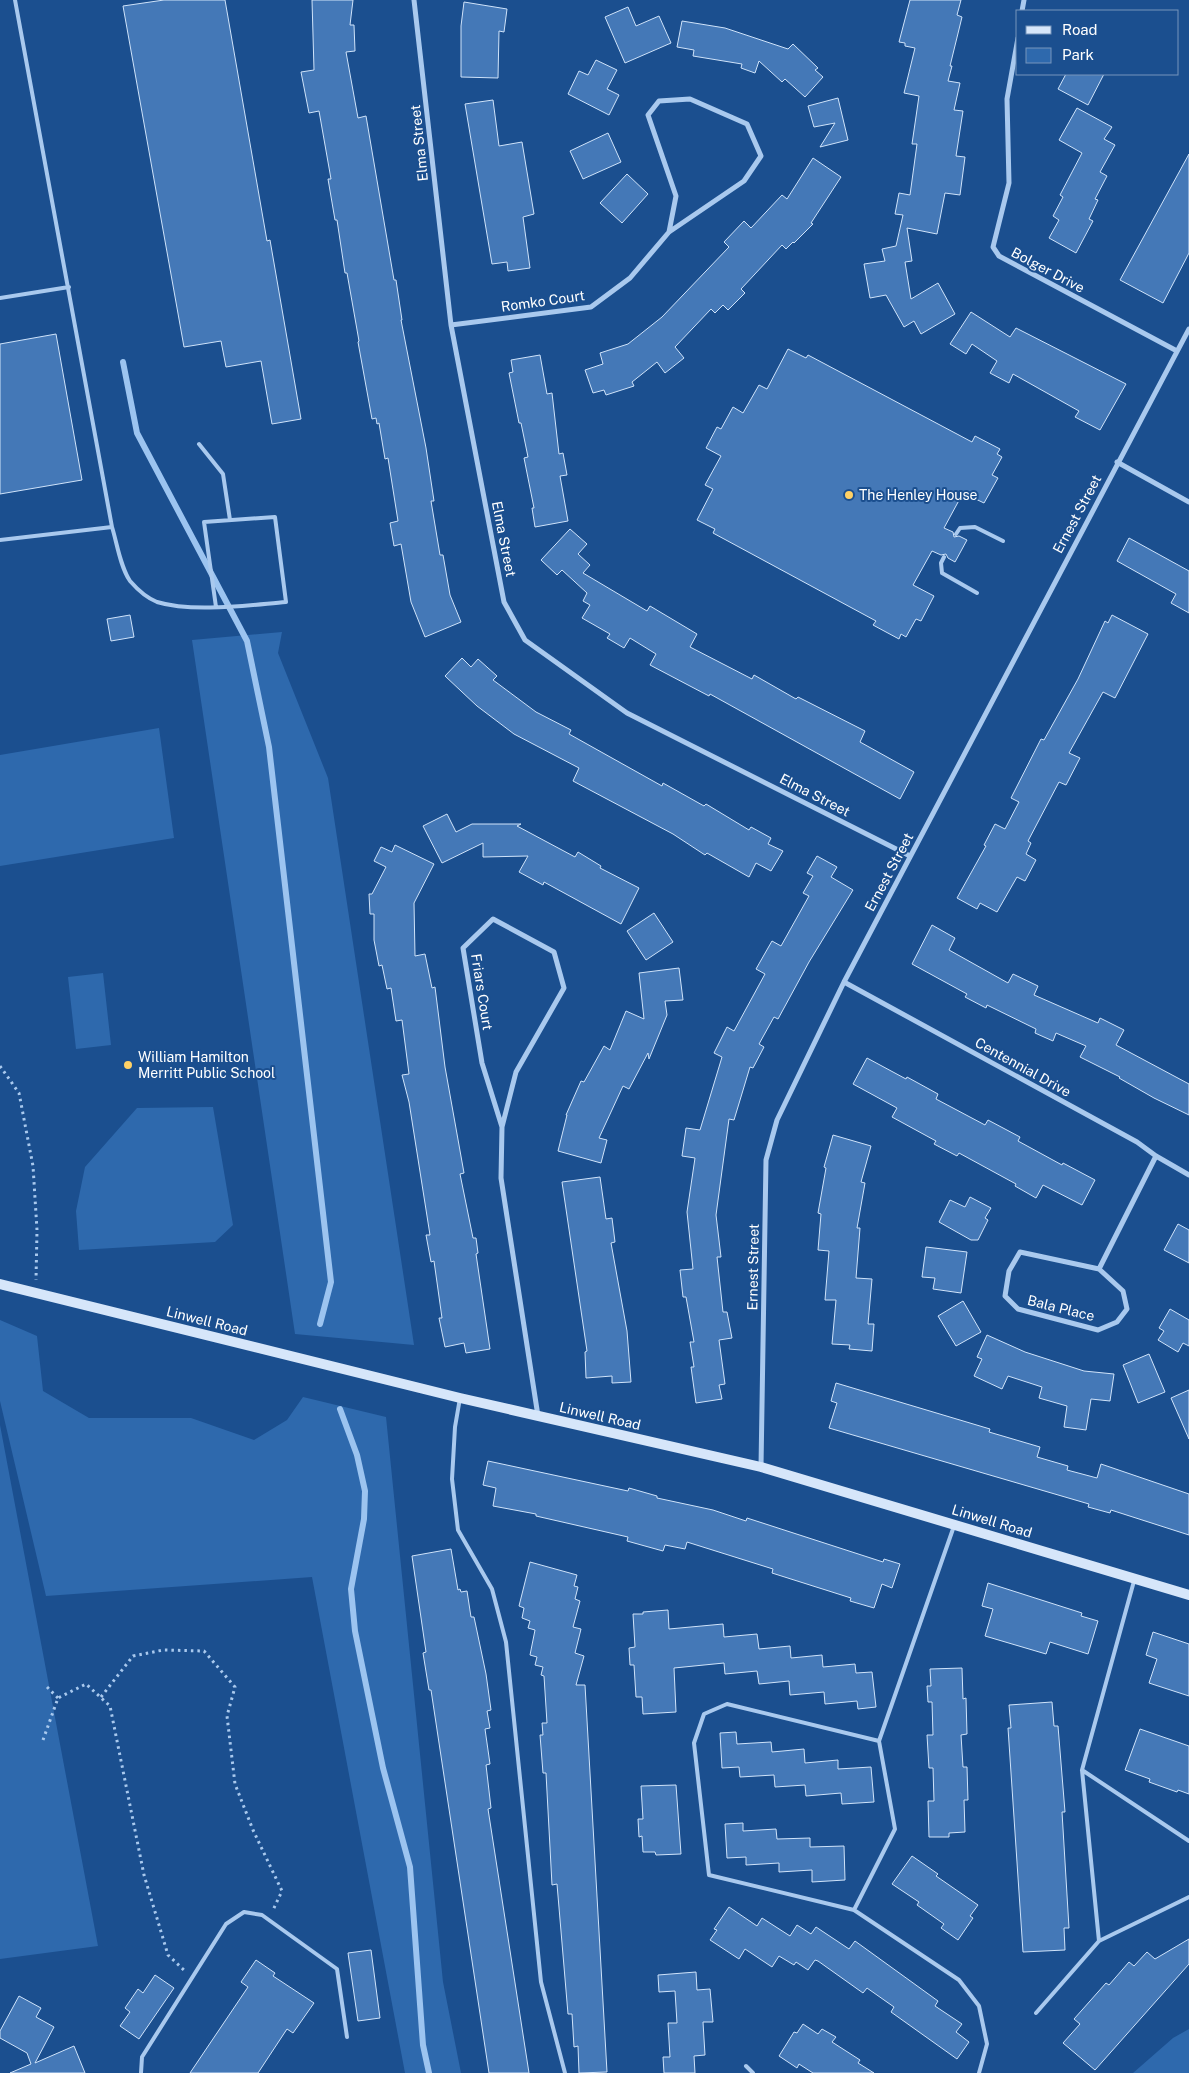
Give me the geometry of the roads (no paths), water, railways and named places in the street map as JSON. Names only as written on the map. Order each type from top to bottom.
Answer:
[{"type":"main road","name":"Linwell Road","points":[[0,1284],[460,1398],[762,1467],[1189,1595]]},
{"type":"street","name":"Elma Street","points":[[414,0],[451,326],[504,602],[524,640],[627,712],[910,856]]},
{"type":"street","name":"Bolger Drive","points":[[1016,50],[1008,99],[1008,183],[993,247],[999,256],[1177,351]]},
{"type":"street","name":"Romko Court","points":[[451,326],[591,307],[630,278],[669,232],[744,181],[761,156],[747,124],[690,99],[659,101],[648,115],[676,196],[669,232]]},
{"type":"street","name":"Ernest Street","points":[[762,1467],[766,1160],[777,1120],[844,982],[1117,462],[1189,329]]},
{"type":"street","points":[[1117,462],[1189,502]]},
{"type":"street","name":"Friars Court","points":[[502,1127],[482,1063],[463,948],[494,919],[554,952],[564,988],[516,1072],[502,1127],[501,1178],[538,1416]]},
{"type":"street","name":"Centennial Drive","points":[[844,982],[1137,1142],[1156,1156],[1189,1175]]},
{"type":"street","points":[[1099,1269],[1156,1156]]},
{"type":"street","name":"Bala Place","points":[[1020,1252],[1099,1269],[1123,1291],[1127,1308],[1117,1322],[1098,1330],[1018,1309],[1005,1296],[1009,1271],[1020,1252]]},
{"type":"lane","points":[[15,0],[112,527],[123,566],[130,580],[155,601],[171,605],[216,607],[286,602],[275,517],[204,522],[216,607]]},
{"type":"lane","points":[[0,298],[69,287]]},
{"type":"lane","points":[[199,444],[223,474],[230,520]]},
{"type":"lane","points":[[0,540],[112,527]]},
{"type":"lane","points":[[956,534],[960,528],[975,527],[1003,541]]},
{"type":"lane","points":[[944,557],[941,564],[942,573],[977,593]]},
{"type":"lane","points":[[460,1398],[455,1427],[452,1479],[458,1530],[492,1589],[506,1642],[541,1982],[565,2073]]},
{"type":"lane","points":[[854,1910],[895,1829],[879,1741],[954,1524]]},
{"type":"lane","points":[[1099,1940],[1082,1770],[1134,1579]]},
{"type":"lane","points":[[879,1741],[727,1704],[704,1714],[694,1743],[709,1875],[854,1910],[959,1980],[979,2006],[987,2044],[979,2073]]},
{"type":"lane","points":[[1082,1770],[1189,1841]]},
{"type":"lane","points":[[1036,2013],[1099,1940],[1189,1897]]},
{"type":"lane","points":[[141,2073],[142,2056],[226,1924],[244,1912],[262,1915],[337,1969],[347,2037]]},
{"type":"lane","points":[[746,2066],[753,2073]]},
{"type":"waterway","points":[[123,362],[137,433],[247,641],[269,747],[331,1282],[320,1324]]},
{"type":"waterway","points":[[340,1409],[357,1455],[365,1491],[364,1519],[351,1589],[355,1631],[383,1768],[410,1867],[423,2045],[429,2073]]},
{"type":"place","name":"The Henley House","points":[[849,495]]},
{"type":"place","name":"William Hamilton Merritt Public School","points":[[128,1065]]}]
